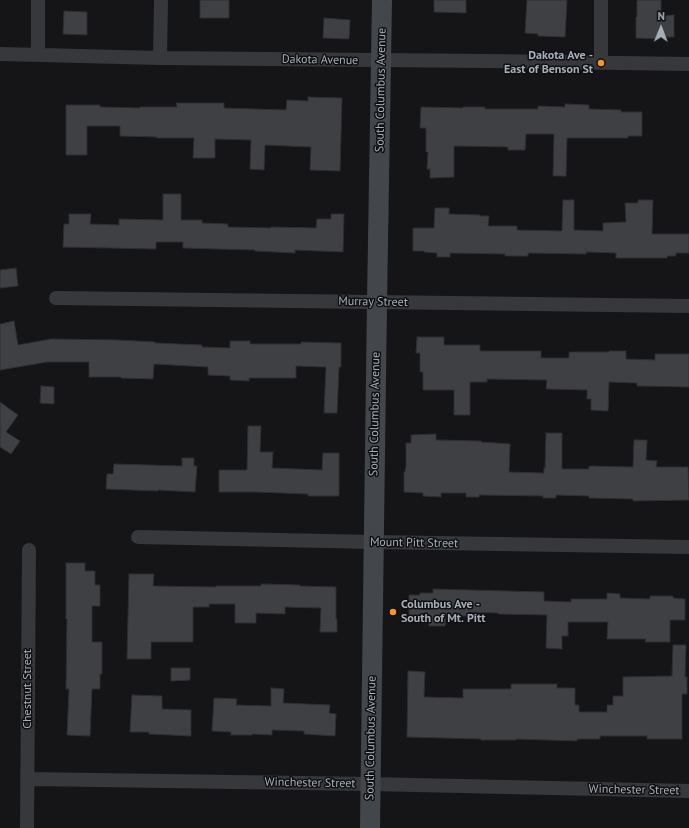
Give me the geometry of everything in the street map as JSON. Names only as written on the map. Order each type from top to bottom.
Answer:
[{"type":"main road","name":"South Columbus Avenue","points":[[370,828],[382,0]]},
{"type":"street","points":[[38,0],[38,55]]},
{"type":"street","points":[[160,58],[161,0]]},
{"type":"street","points":[[601,0],[601,63]]},
{"type":"street","name":"Dakota Avenue","points":[[0,54],[160,58],[689,64]]},
{"type":"street","name":"Murray Street","points":[[56,298],[689,306]]},
{"type":"street","name":"Mount Pitt Street","points":[[138,537],[689,547]]},
{"type":"street","name":"Chestnut Street","points":[[27,828],[29,550]]},
{"type":"street","name":"Winchester Street","points":[[28,779],[370,784],[689,791]]},
{"type":"building","points":[[200,0],[229,0],[229,18],[200,18]]},
{"type":"building","points":[[434,0],[466,0],[466,13],[434,12]]},
{"type":"building","points":[[527,0],[567,0],[565,37],[538,36],[538,34],[525,33]]},
{"type":"building","points":[[637,0],[661,0],[661,16],[674,15],[674,37],[660,37],[660,39],[636,38]]},
{"type":"building","points":[[64,11],[87,12],[87,35],[63,34]]},
{"type":"building","points":[[324,18],[350,20],[349,39],[323,38]]},
{"type":"building","points":[[308,97],[342,98],[340,171],[310,170],[311,147],[265,145],[264,170],[250,169],[251,140],[215,139],[215,158],[193,158],[194,138],[120,136],[120,126],[87,126],[87,155],[66,155],[66,105],[100,105],[100,107],[140,108],[177,107],[176,103],[224,103],[224,108],[286,110],[287,100],[308,101]]},
{"type":"building","points":[[565,104],[589,105],[589,109],[642,112],[642,136],[628,136],[628,138],[567,138],[566,176],[553,176],[554,134],[526,134],[525,150],[508,150],[508,147],[454,146],[454,177],[430,178],[430,169],[427,169],[428,152],[426,152],[426,128],[420,128],[421,107],[538,109],[538,106],[565,107]]},
{"type":"building","points":[[163,194],[181,194],[181,220],[202,220],[202,223],[228,224],[228,227],[316,228],[317,219],[331,219],[331,214],[344,214],[343,252],[295,250],[295,253],[255,250],[183,248],[183,242],[156,242],[156,249],[63,247],[64,224],[69,224],[69,214],[91,214],[90,224],[119,225],[119,219],[163,220]]},
{"type":"building","points":[[563,200],[574,200],[574,230],[603,231],[603,223],[626,222],[625,203],[638,203],[638,200],[653,200],[652,234],[689,234],[689,253],[676,253],[676,256],[667,256],[667,258],[616,258],[616,253],[586,252],[586,254],[528,253],[528,256],[450,253],[450,257],[437,257],[437,253],[413,251],[413,228],[434,228],[435,208],[449,208],[449,214],[489,216],[488,226],[517,226],[517,230],[562,231]]},
{"type":"building","points":[[16,268],[18,286],[0,288],[0,270]]},
{"type":"building","points":[[14,321],[18,345],[51,339],[118,340],[230,348],[230,341],[250,341],[250,344],[301,344],[301,342],[341,343],[341,367],[339,367],[337,413],[324,413],[326,367],[296,366],[296,378],[249,378],[249,381],[230,380],[230,376],[208,375],[208,367],[154,364],[153,379],[89,377],[89,362],[47,362],[0,370],[0,324]]},
{"type":"building","points":[[417,337],[444,337],[444,345],[480,345],[480,351],[541,351],[541,358],[569,358],[569,352],[626,351],[626,359],[655,360],[655,354],[689,354],[689,387],[637,386],[637,383],[609,382],[608,411],[591,410],[591,399],[587,399],[587,390],[546,389],[547,380],[487,379],[487,382],[470,382],[470,415],[454,415],[454,390],[423,390],[423,372],[420,372],[420,353],[416,353]]},
{"type":"building","points":[[41,386],[54,387],[54,404],[40,403]]},
{"type":"building","points":[[0,402],[18,415],[6,432],[20,441],[11,454],[0,447]]},
{"type":"building","points":[[248,426],[261,426],[260,452],[273,452],[272,468],[322,470],[323,453],[339,453],[339,496],[308,496],[308,494],[256,492],[219,492],[219,470],[247,470]]},
{"type":"building","points":[[546,433],[562,433],[562,469],[589,469],[589,466],[633,467],[634,440],[647,440],[646,460],[657,461],[656,467],[688,467],[689,500],[633,501],[633,499],[589,498],[589,496],[556,495],[556,498],[543,498],[543,496],[479,495],[479,497],[466,497],[466,493],[441,493],[441,497],[423,496],[423,493],[404,492],[406,443],[411,443],[411,435],[436,434],[436,440],[481,441],[510,444],[509,472],[544,473]]},
{"type":"building","points":[[182,458],[194,458],[194,466],[197,466],[195,492],[106,489],[107,474],[113,474],[114,464],[182,466]]},
{"type":"building","points":[[66,563],[85,563],[85,571],[95,571],[95,585],[100,585],[100,606],[92,606],[92,642],[102,642],[102,674],[100,674],[100,689],[92,689],[90,736],[67,735],[69,689],[66,689]]},
{"type":"building","points":[[129,574],[154,574],[153,586],[216,587],[261,586],[261,584],[336,587],[337,632],[320,632],[321,608],[285,607],[285,614],[256,613],[256,623],[235,623],[235,604],[209,604],[209,607],[193,607],[193,642],[151,642],[151,659],[127,659]]},
{"type":"building","points":[[433,589],[544,592],[544,601],[571,602],[571,599],[607,599],[607,593],[620,594],[620,598],[650,599],[650,596],[673,596],[673,598],[685,599],[685,620],[670,620],[670,642],[645,642],[646,639],[607,639],[608,622],[568,622],[568,636],[562,636],[562,649],[546,648],[547,615],[468,612],[468,616],[446,616],[445,626],[429,626],[429,618],[409,617],[409,595],[433,593]]},
{"type":"building","points":[[673,645],[686,645],[685,677],[687,677],[687,694],[682,694],[682,739],[647,739],[647,736],[600,736],[600,739],[577,739],[577,741],[516,739],[481,740],[407,737],[408,671],[425,672],[424,697],[463,698],[463,689],[511,689],[511,684],[557,684],[557,688],[575,688],[575,705],[579,705],[579,712],[607,712],[607,705],[613,705],[613,696],[623,696],[623,677],[672,676]]},
{"type":"building","points":[[171,668],[190,668],[190,680],[171,681]]},
{"type":"building","points":[[271,688],[284,689],[283,703],[330,705],[329,713],[336,714],[335,736],[304,734],[304,731],[272,730],[272,735],[231,735],[231,732],[212,731],[214,698],[237,699],[236,705],[271,706]]},
{"type":"building","points":[[132,695],[162,696],[162,709],[191,710],[191,736],[149,734],[149,732],[130,732]]},
{"type":"place","name":"Dakota Ave - East of Benson St","points":[[601,63]]},
{"type":"place","name":"Columbus Ave - South of Mt. Pitt","points":[[393,612]]}]
